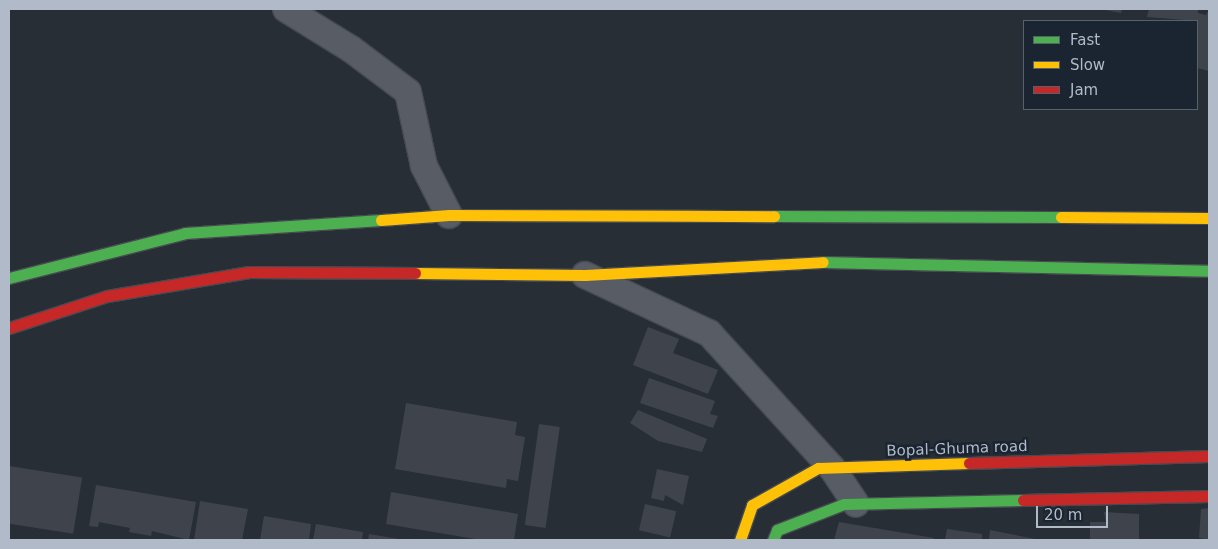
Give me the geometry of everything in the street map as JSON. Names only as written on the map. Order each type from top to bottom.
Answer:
[{"type":"street","points":[[286,9],[351,50],[408,92],[424,166],[449,215]]},
{"type":"street","points":[[9,278],[185,232],[449,215],[1209,218]]},
{"type":"street","points":[[9,328],[107,296],[248,272],[585,275],[858,260],[1209,272]]},
{"type":"street","points":[[585,275],[709,333],[832,468],[856,504]]},
{"type":"street","name":"Bopal-Ghuma road","points":[[740,540],[752,505],[818,468],[1209,456]]},
{"type":"street","points":[[773,540],[777,530],[844,504],[1209,496]]},
{"type":"building","points":[[1100,9],[1122,9],[1121,13]]},
{"type":"building","points":[[1149,9],[1198,9],[1198,13],[1206,15],[1209,9],[1209,71],[1198,68],[1198,20],[1147,17]]},
{"type":"building","points":[[648,327],[679,339],[673,353],[718,370],[708,394],[633,365]]},
{"type":"building","points":[[649,378],[715,401],[710,414],[718,416],[713,428],[640,403]]},
{"type":"building","points":[[406,403],[517,422],[515,435],[525,437],[518,481],[507,479],[506,488],[395,469]]},
{"type":"building","points":[[638,410],[707,439],[702,452],[658,441],[630,423]]},
{"type":"building","points":[[539,424],[560,427],[546,528],[525,525]]},
{"type":"building","points":[[9,466],[82,478],[73,534],[9,524]]},
{"type":"building","points":[[657,469],[689,476],[683,505],[665,495],[664,501],[651,498]]},
{"type":"building","points":[[96,485],[196,502],[189,540],[152,531],[151,536],[129,532],[130,528],[99,522],[98,527],[89,526]]},
{"type":"building","points":[[391,492],[518,514],[514,540],[481,540],[386,524]]},
{"type":"building","points":[[200,501],[248,509],[242,540],[194,540]]},
{"type":"building","points":[[645,504],[676,511],[670,538],[639,530]]},
{"type":"building","points":[[1209,508],[1209,540],[1199,538],[1201,509]]},
{"type":"building","points":[[1104,512],[1139,514],[1139,540],[1090,540],[1090,522],[1106,522]]},
{"type":"building","points":[[264,516],[311,524],[309,540],[260,540]]},
{"type":"building","points":[[839,522],[934,538],[934,540],[834,540]]},
{"type":"building","points":[[316,524],[363,532],[362,540],[313,540]]},
{"type":"building","points":[[947,529],[982,534],[982,540],[945,540]]},
{"type":"building","points":[[990,530],[1035,539],[1035,540],[989,540]]},
{"type":"building","points":[[369,534],[399,539],[399,540],[368,540]]},
{"type":"traffic: fast","points":[[774,216],[1061,217]]},
{"type":"traffic: fast","points":[[9,278],[185,233],[381,220]]},
{"type":"traffic: fast","points":[[823,262],[1209,271]]},
{"type":"traffic: fast","points":[[773,540],[777,530],[844,504],[1023,500]]},
{"type":"traffic: slow","points":[[381,220],[449,215],[774,216]]},
{"type":"traffic: slow","points":[[1061,217],[1209,218]]},
{"type":"traffic: slow","points":[[415,273],[585,275],[823,262]]},
{"type":"traffic: slow","points":[[740,540],[752,505],[818,468],[969,463]]},
{"type":"traffic: jam","points":[[9,328],[107,296],[249,272],[415,273]]},
{"type":"traffic: jam","points":[[969,463],[1209,456]]},
{"type":"traffic: jam","points":[[1023,500],[1209,496]]}]
